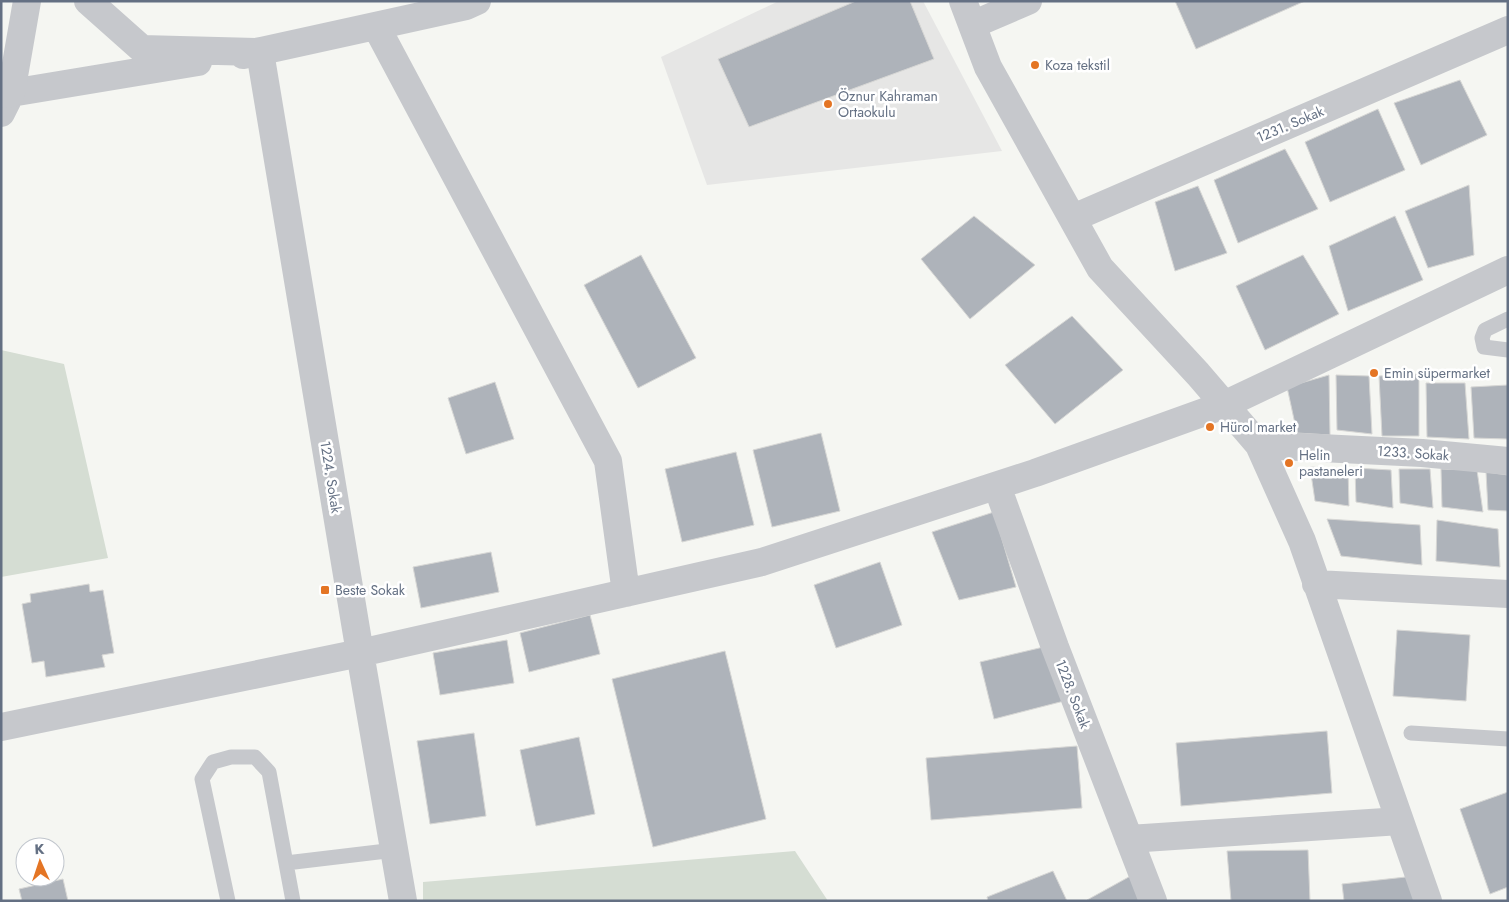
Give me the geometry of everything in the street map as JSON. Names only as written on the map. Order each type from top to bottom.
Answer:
[{"type":"street","points":[[27,1],[4,100],[260,52],[469,3]]},
{"type":"street","points":[[88,1],[142,48],[260,52]]},
{"type":"street","points":[[1028,1],[968,13],[988,67],[1100,268],[1259,445],[1302,541],[1428,901]]},
{"type":"street","points":[[376,26],[608,461],[626,593]]},
{"type":"street","name":"1231. Sokak","points":[[1073,218],[1508,30]]},
{"type":"street","name":"1224. Sokak","points":[[260,52],[403,901]]},
{"type":"street","points":[[1,727],[360,654],[762,562],[1036,473],[1224,405],[1508,270]]},
{"type":"street","name":"1233. Sokak","points":[[1259,445],[1422,453],[1508,461]]},
{"type":"street","name":"1228. Sokak","points":[[997,486],[1053,640],[1153,901]]},
{"type":"street","points":[[1316,584],[1508,594]]},
{"type":"street","points":[[1129,838],[1400,822]]},
{"type":"lane","points":[[1508,319],[1486,330],[1482,338],[1484,347],[1508,350]]},
{"type":"lane","points":[[1411,734],[1508,739]]},
{"type":"lane","points":[[228,901],[202,779],[213,762],[231,757],[255,757],[269,772],[293,901]]},
{"type":"lane","points":[[286,863],[395,850]]},
{"type":"shaded area","name":"Öznur Kahraman Ortaokulu","points":[[779,1],[923,1],[1002,151],[707,185],[661,57]]},
{"type":"shaded area","points":[[1,350],[64,364],[108,558],[1,577]]},
{"type":"shaded area","points":[[795,851],[828,901],[423,901],[423,882]]},
{"type":"building","points":[[856,1],[910,1],[934,59],[749,127],[718,59]]},
{"type":"building","points":[[1175,1],[1305,1],[1196,49]]},
{"type":"building","points":[[1460,80],[1487,135],[1421,165],[1394,103]]},
{"type":"building","points":[[1378,109],[1405,170],[1330,202],[1305,142]]},
{"type":"building","points":[[1285,149],[1318,209],[1238,243],[1214,180]]},
{"type":"building","points":[[1469,185],[1474,255],[1428,268],[1405,211]]},
{"type":"building","points":[[1198,186],[1227,253],[1175,271],[1155,202]]},
{"type":"building","points":[[974,216],[1035,265],[970,319],[921,259]]},
{"type":"building","points":[[1395,216],[1423,280],[1348,311],[1329,246]]},
{"type":"building","points":[[641,255],[696,358],[638,388],[584,285]]},
{"type":"building","points":[[1303,255],[1339,314],[1265,350],[1236,286]]},
{"type":"building","points":[[1072,316],[1123,370],[1055,424],[1005,365]]},
{"type":"building","points":[[1419,374],[1419,436],[1382,436],[1379,376]]},
{"type":"building","points":[[1329,375],[1330,435],[1297,433],[1287,387]]},
{"type":"building","points":[[1336,375],[1369,376],[1372,434],[1337,430]]},
{"type":"building","points":[[495,382],[514,439],[466,454],[448,398]]},
{"type":"building","points":[[1426,383],[1465,383],[1469,439],[1427,437]]},
{"type":"building","points":[[1508,385],[1508,439],[1474,438],[1471,387]]},
{"type":"building","points":[[821,433],[840,511],[772,527],[753,450]]},
{"type":"building","points":[[736,452],[754,525],[682,542],[665,469]]},
{"type":"building","points":[[1310,467],[1348,469],[1349,506],[1315,501]]},
{"type":"building","points":[[1355,468],[1391,470],[1393,508],[1356,502]]},
{"type":"building","points":[[1399,469],[1430,469],[1433,508],[1400,503]]},
{"type":"building","points":[[1441,469],[1477,470],[1483,512],[1442,507]]},
{"type":"building","points":[[1486,472],[1508,475],[1508,511],[1488,510]]},
{"type":"building","points":[[994,512],[1016,587],[959,600],[932,532]]},
{"type":"building","points":[[1327,519],[1420,525],[1422,565],[1341,556]]},
{"type":"building","points":[[1437,520],[1498,529],[1500,567],[1436,561]]},
{"type":"building","points":[[491,552],[499,592],[421,608],[413,567]]},
{"type":"building","points":[[880,562],[902,625],[836,648],[814,585]]},
{"type":"building","points":[[89,584],[90,592],[103,590],[114,653],[102,655],[105,667],[46,677],[44,661],[32,663],[22,604],[31,602],[30,594]]},
{"type":"building","points":[[590,615],[600,654],[529,672],[520,633]]},
{"type":"building","points":[[1397,630],[1470,635],[1466,701],[1393,696]]},
{"type":"building","points":[[507,640],[514,683],[440,695],[433,653]]},
{"type":"building","points":[[1052,645],[1068,700],[994,719],[980,662]]},
{"type":"building","points":[[725,651],[766,819],[653,847],[612,679]]},
{"type":"building","points":[[1327,731],[1332,793],[1181,806],[1176,743]]},
{"type":"building","points":[[474,733],[486,816],[430,824],[417,741]]},
{"type":"building","points":[[579,737],[595,814],[536,826],[520,750]]},
{"type":"building","points":[[1077,746],[1082,808],[931,820],[926,758]]},
{"type":"building","points":[[1508,792],[1508,887],[1490,894],[1460,809]]},
{"type":"building","points":[[1308,850],[1310,901],[1231,901],[1227,851]]},
{"type":"building","points":[[1053,871],[1067,901],[988,901],[987,897]]},
{"type":"building","points":[[1136,873],[1146,901],[1087,900]]},
{"type":"building","points":[[1415,876],[1418,901],[1344,901],[1342,884]]},
{"type":"building","points":[[28,887],[65,887],[68,901],[22,901],[19,889]]},
{"type":"place","name":"Koza tekstil","points":[[1035,65]]},
{"type":"place","name":"Öznur Kahraman Ortaokulu","points":[[828,104]]},
{"type":"place","name":"Emin süpermarket","points":[[1374,373]]},
{"type":"place","name":"Hürol market","points":[[1210,427]]},
{"type":"place","name":"Helin pastaneleri","points":[[1289,463]]},
{"type":"place","name":"Beste Sokak","points":[[325,590]]}]
